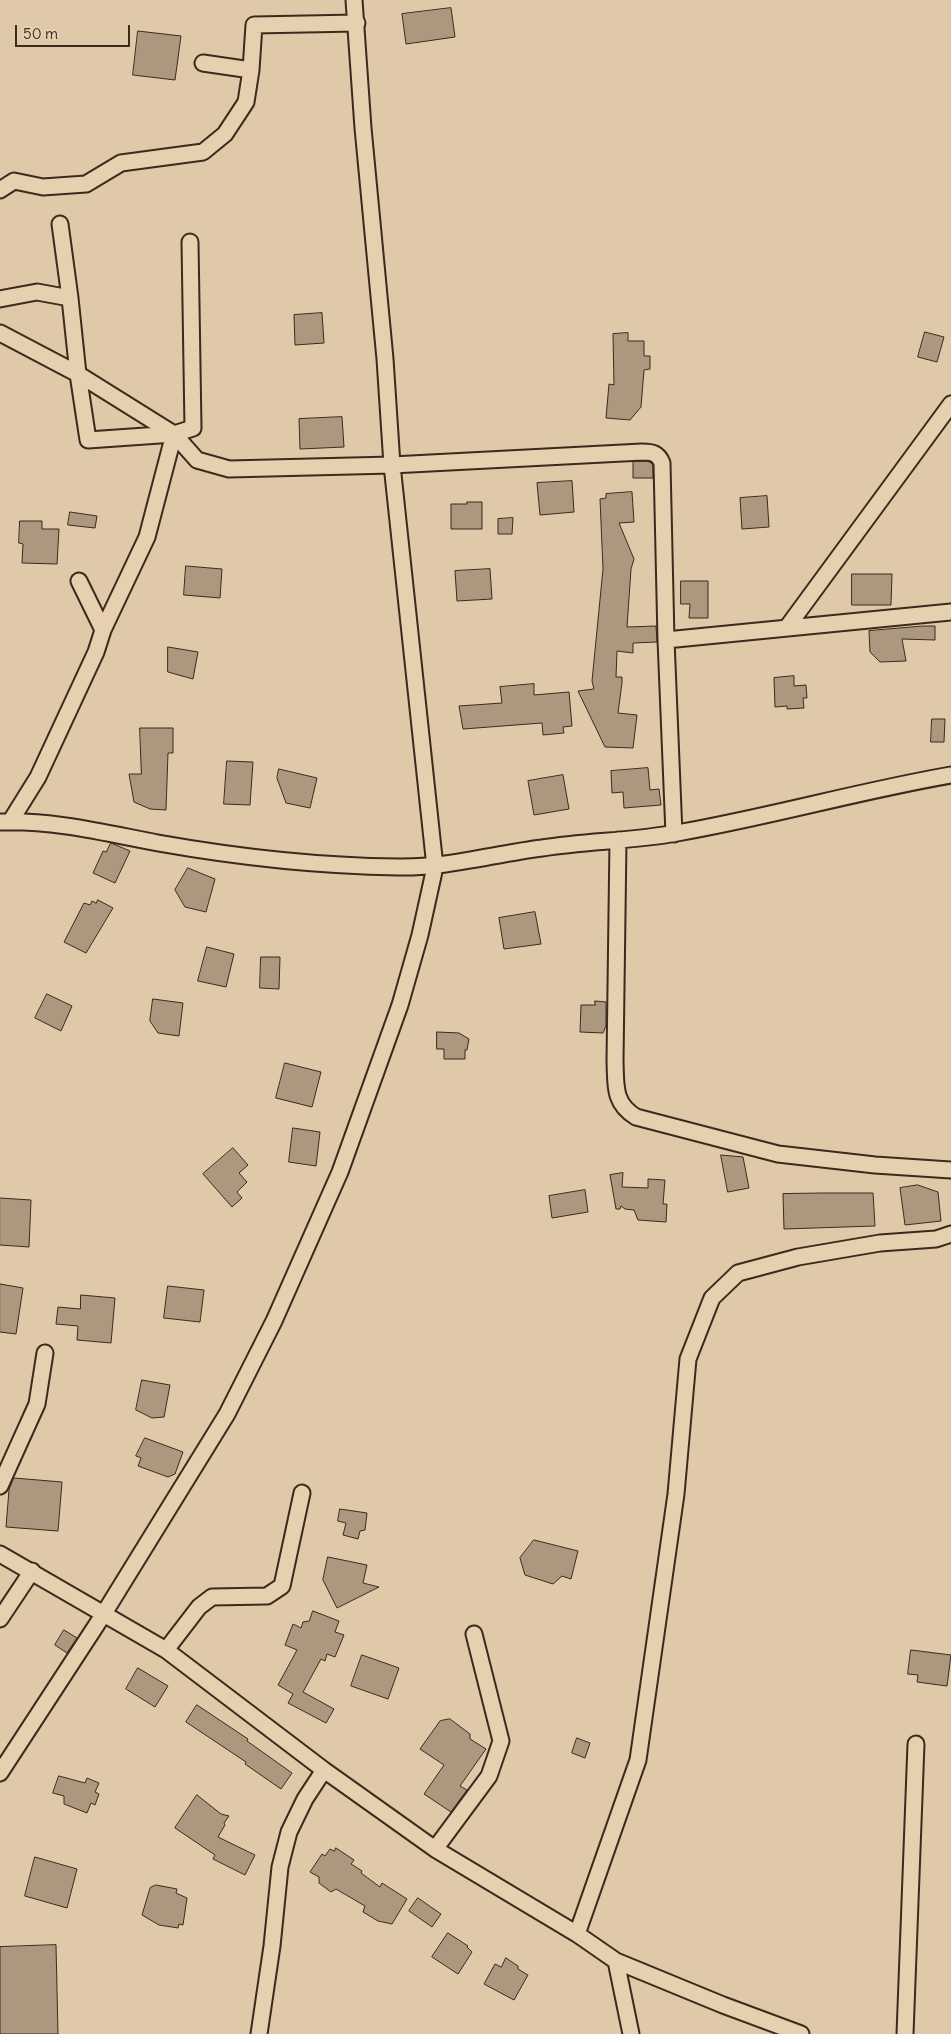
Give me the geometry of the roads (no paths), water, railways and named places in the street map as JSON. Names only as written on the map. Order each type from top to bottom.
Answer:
[{"type":"street","points":[[0,1773],[103,1615],[227,1414],[274,1321],[340,1172],[400,1005],[420,935],[435,867],[392,465],[385,359],[363,128],[354,0]]},
{"type":"street","points":[[0,190],[14,181],[43,187],[86,184],[121,163],[203,152],[225,134],[246,102],[251,70],[254,25],[357,23]]},
{"type":"street","points":[[203,64],[251,70]]},
{"type":"street","points":[[60,224],[88,440],[174,434],[193,428],[190,242]]},
{"type":"street","points":[[0,300],[37,292],[70,298]]},
{"type":"street","points":[[0,333],[78,374],[174,434],[197,460],[230,469],[392,465],[642,452],[655,454],[660,457],[662,463],[666,640],[674,834]]},
{"type":"street","points":[[788,626],[951,404]]},
{"type":"street","points":[[5,822],[38,777],[147,537],[174,434]]},
{"type":"street","points":[[79,581],[104,630]]},
{"type":"street","points":[[666,640],[788,626],[951,612]]},
{"type":"street","points":[[5,822],[61,824],[156,842],[270,860],[358,866],[435,867],[513,852],[575,843],[674,834],[788,811],[898,784],[951,775]]},
{"type":"street","points":[[618,840],[615,1061],[616,1090],[620,1103],[626,1111],[636,1117],[778,1154],[875,1165],[951,1170]]},
{"type":"street","points":[[577,1934],[638,1760],[676,1494],[688,1359],[712,1298],[738,1272],[798,1257],[880,1243],[936,1239],[951,1234]]},
{"type":"street","points":[[0,1486],[37,1404],[46,1353]]},
{"type":"street","points":[[166,1650],[199,1607],[212,1597],[267,1596],[282,1586],[302,1493]]},
{"type":"street","points":[[0,1554],[166,1650],[324,1770],[435,1848],[577,1934],[616,1961],[801,2034]]},
{"type":"street","points":[[0,1619],[32,1571]]},
{"type":"street","points":[[435,1848],[489,1776],[501,1741],[474,1634]]},
{"type":"street","points":[[905,2034],[916,1744]]},
{"type":"street","points":[[259,2034],[272,1946],[280,1867],[289,1832],[305,1800],[324,1770]]},
{"type":"street","points":[[616,1961],[631,2034]]}]
